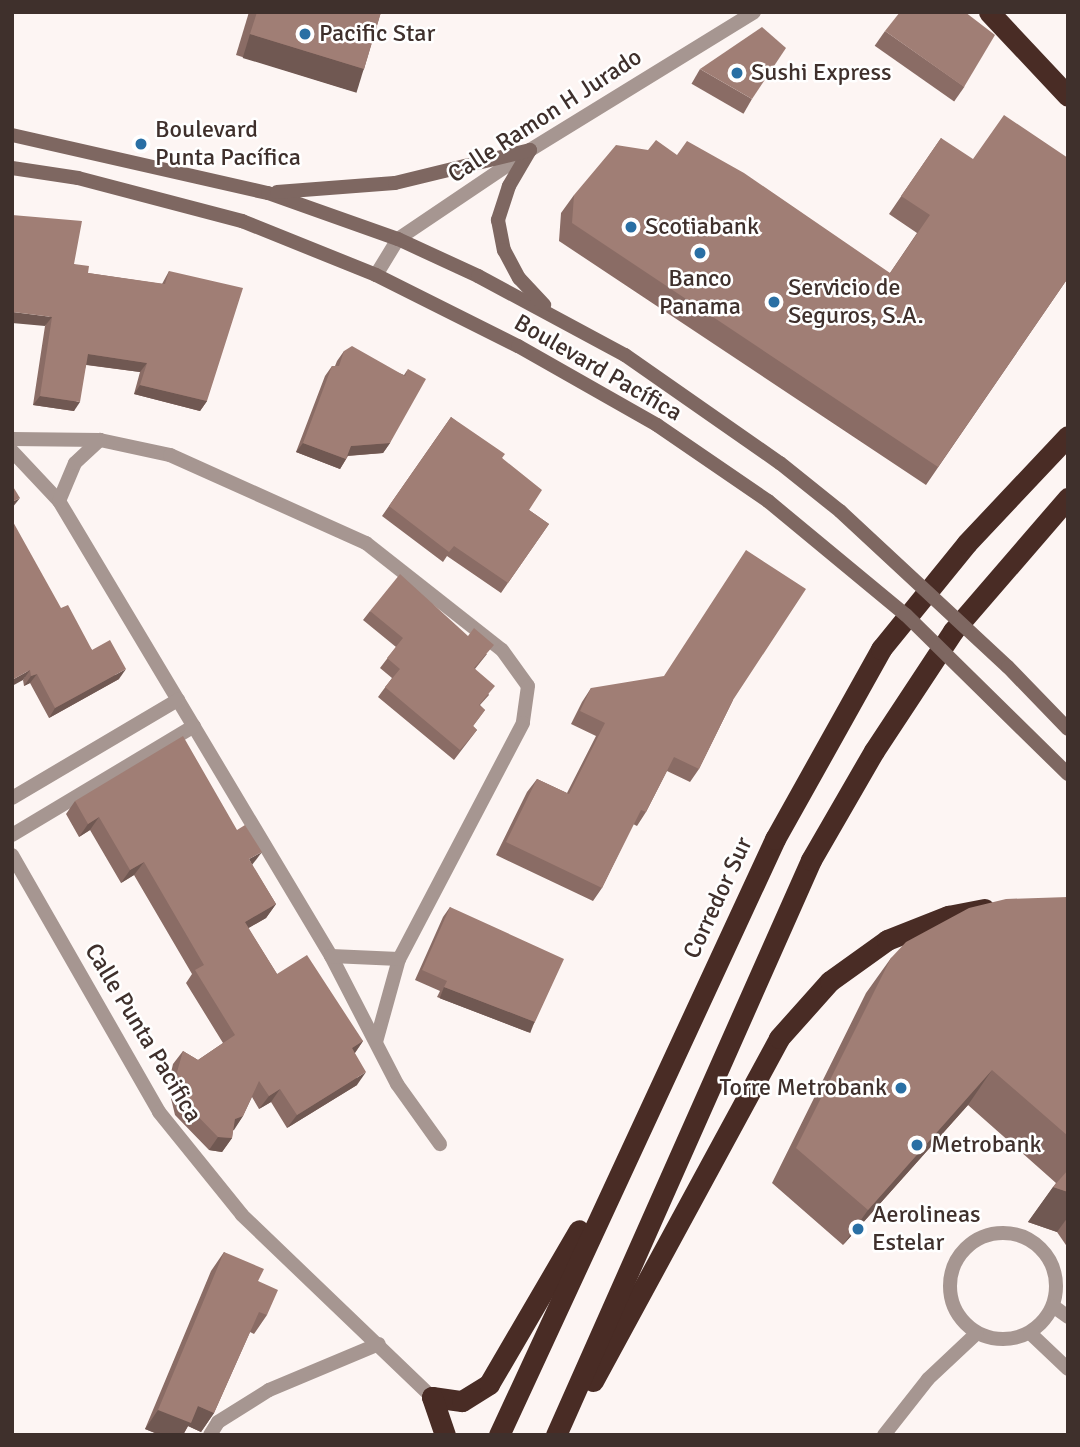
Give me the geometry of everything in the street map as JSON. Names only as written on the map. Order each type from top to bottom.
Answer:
[{"type":"highway","points":[[989,12],[1068,96]]},
{"type":"highway","points":[[1040,462],[1068,420]]},
{"type":"highway","name":"Corredor Sur","points":[[499,1435],[629,1148],[775,839],[881,649],[1040,462],[1068,436]]},
{"type":"highway","points":[[556,1435],[811,860],[874,751],[953,631],[1068,498]]},
{"type":"highway","points":[[562,1435],[653,1277],[779,1038],[830,981],[887,940],[948,916],[1006,905]]},
{"type":"highway","points":[[445,1435],[432,1397],[462,1401],[489,1384],[629,1148]]},
{"type":"street","name":"Calle Ramon H Jurado","points":[[376,275],[398,239],[530,150],[754,12]]},
{"type":"street","name":"Boulevard Pacífica","points":[[12,135],[268,193],[398,239],[552,314],[625,355],[780,463],[890,556],[1068,729]]},
{"type":"street","points":[[268,193],[395,183],[530,150]]},
{"type":"street","points":[[530,150],[509,186],[498,220],[504,250],[519,278],[552,314]]},
{"type":"street","name":"Boulevard Pacífica","points":[[12,168],[78,178],[242,221],[376,275],[518,346],[657,425],[768,502],[906,615],[1068,774]]},
{"type":"street","points":[[12,439],[100,440],[170,455],[366,543],[502,650],[528,686],[523,723],[400,959],[376,1042]]},
{"type":"street","points":[[59,501],[75,463],[100,440]]},
{"type":"street","points":[[12,451],[59,501],[331,957],[397,1084],[440,1144]]},
{"type":"street","points":[[12,799],[178,700]]},
{"type":"street","points":[[12,835],[194,726]]},
{"type":"street","name":"Calle Punta Pacifica","points":[[12,855],[159,1112],[242,1216],[432,1397]]},
{"type":"street","points":[[331,957],[400,959]]},
{"type":"street","points":[[986,1235],[1020,1235],[1036,1243],[1055,1272],[1053,1306],[1030,1333],[1013,1339],[977,1333],[954,1307],[951,1273],[958,1256],[986,1235]]},
{"type":"street","points":[[1053,1306],[1068,1317]]},
{"type":"street","points":[[884,1435],[928,1379],[977,1333]]},
{"type":"street","points":[[1030,1333],[1068,1369]]},
{"type":"street","points":[[210,1435],[218,1422],[269,1390],[379,1344]]},
{"type":"building","points":[[257,12],[381,12],[364,69],[250,34]]},
{"type":"building","points":[[900,12],[965,12],[995,35],[964,87],[885,31]]},
{"type":"building","name":"Sushi Express","points":[[762,27],[786,48],[752,99],[700,69]]},
{"type":"building","points":[[1004,115],[1068,158],[1068,278],[938,467],[572,223],[574,195],[616,145],[648,150],[656,140],[677,155],[687,141],[744,173],[890,273],[930,215],[901,196],[941,138],[973,159]]},
{"type":"building","points":[[12,215],[82,221],[74,264],[89,266],[88,273],[165,284],[169,271],[243,288],[207,401],[140,385],[147,363],[88,354],[80,402],[40,396],[52,317],[13,312],[12,316]]},
{"type":"building","points":[[352,346],[405,376],[408,369],[426,379],[390,443],[351,446],[346,459],[303,443],[332,366],[339,366],[344,351]]},
{"type":"building","points":[[451,417],[505,454],[502,458],[542,490],[529,510],[549,524],[508,583],[454,546],[449,552],[389,506]]},
{"type":"building","points":[[12,485],[20,498],[12,502]]},
{"type":"building","points":[[12,520],[61,608],[68,605],[92,650],[110,640],[126,669],[55,708],[37,674],[31,676],[30,670],[12,680]]},
{"type":"building","points":[[746,550],[806,589],[733,700],[699,769],[674,757],[646,812],[641,810],[602,888],[506,842],[537,779],[569,794],[605,723],[580,711],[591,688],[664,676]]},
{"type":"building","points":[[400,574],[468,636],[474,628],[494,645],[474,668],[495,686],[479,705],[485,710],[473,726],[477,730],[460,750],[385,687],[400,669],[387,658],[403,638],[370,611]]},
{"type":"building","points":[[183,736],[237,830],[245,825],[262,852],[249,859],[276,904],[245,922],[277,974],[307,955],[363,1041],[352,1048],[366,1072],[297,1115],[280,1089],[269,1096],[259,1081],[243,1116],[235,1119],[232,1138],[218,1137],[184,1102],[177,1072],[183,1051],[198,1060],[235,1035],[195,970],[204,965],[144,862],[130,870],[99,817],[88,824],[75,801]]},
{"type":"building","name":"Torre Metrobank","points":[[1068,897],[1068,1136],[992,1070],[868,1210],[796,1148],[891,958],[906,942],[969,908],[1006,899]]},
{"type":"building","points":[[450,907],[564,959],[535,1022],[444,987],[447,981],[422,970]]},
{"type":"building","points":[[1068,1170],[1068,1192],[1053,1187]]},
{"type":"building","points":[[224,1252],[264,1269],[258,1281],[278,1290],[267,1315],[259,1312],[214,1413],[198,1406],[191,1423],[158,1410]]},
{"type":"place","name":"Pacific Star","points":[[305,34]]},
{"type":"place","name":"Sushi Express","points":[[737,73]]},
{"type":"place","name":"Boulevard Punta Pacífica","points":[[141,144]]},
{"type":"place","name":"Scotiabank","points":[[631,227]]},
{"type":"place","name":"Banco Panama","points":[[700,253]]},
{"type":"place","name":"Servicio de Seguros, S.A.","points":[[774,302]]},
{"type":"place","name":"Torre Metrobank","points":[[901,1088]]},
{"type":"place","name":"Metrobank","points":[[917,1145]]},
{"type":"place","name":"Aerolineas Estelar","points":[[858,1229]]}]
